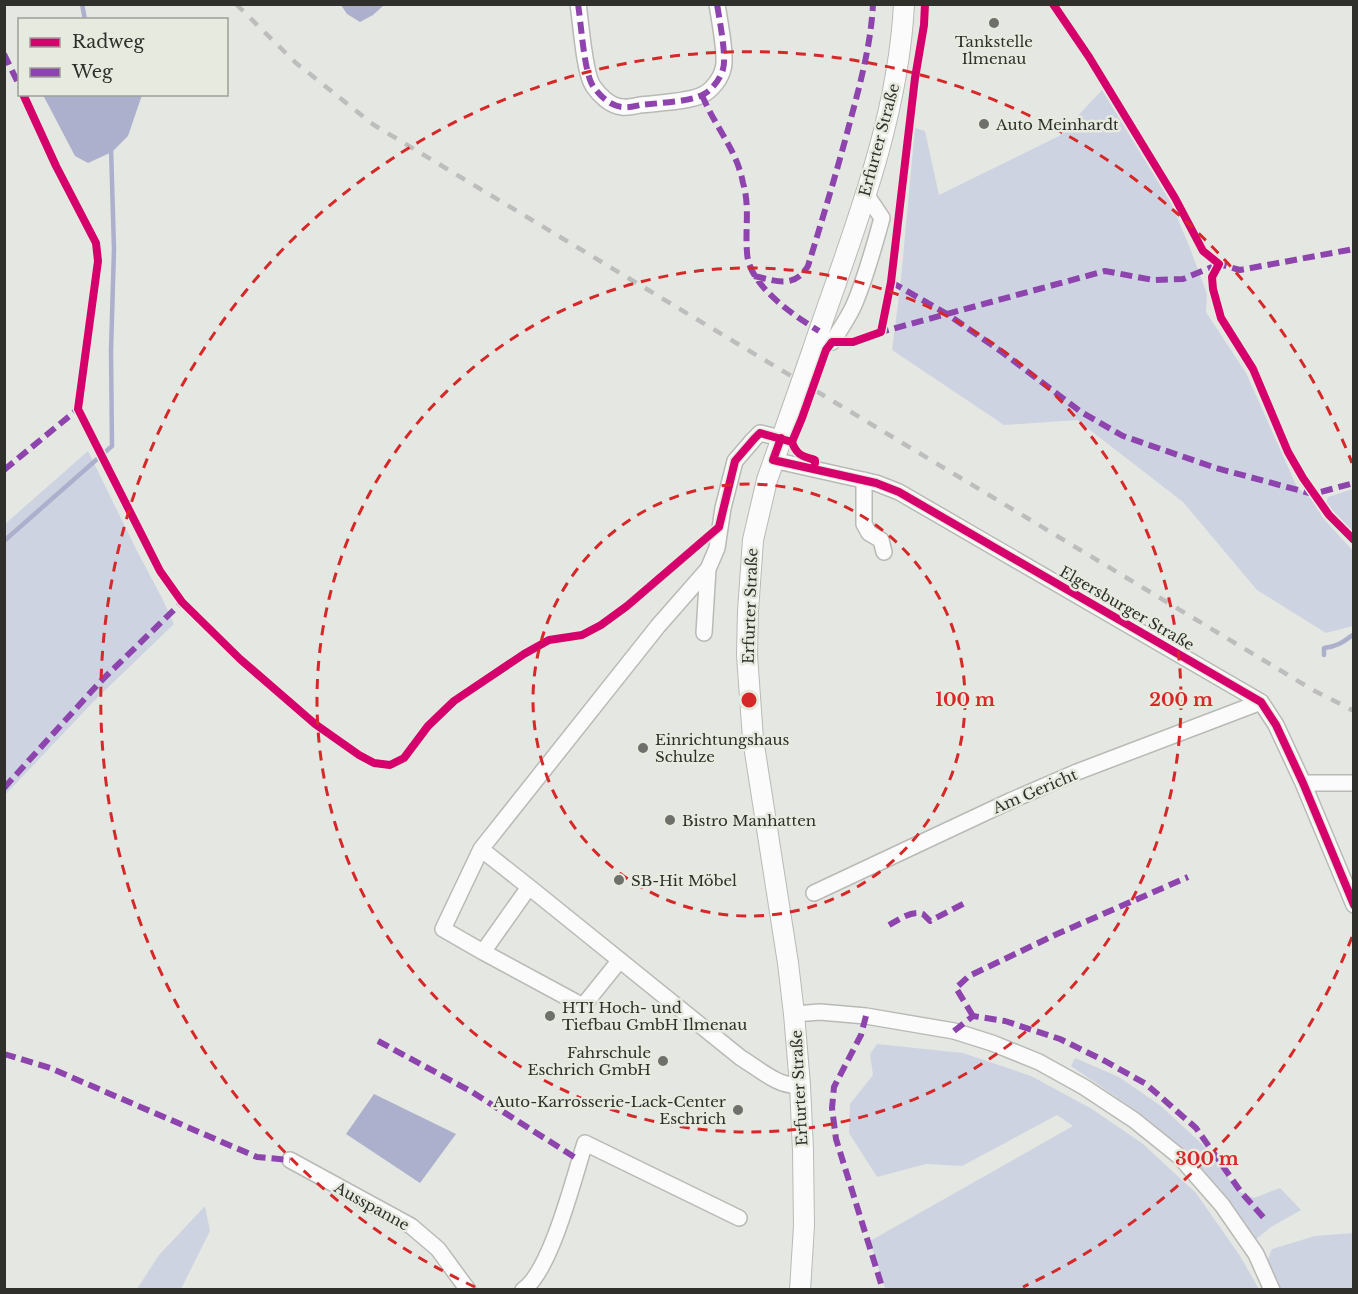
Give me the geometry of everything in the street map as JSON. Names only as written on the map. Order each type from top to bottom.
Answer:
[{"type":"main road","name":"Erfurter Straße","points":[[800,1290],[804,1226],[800,1085],[788,963],[749,709],[747,655],[749,582],[753,540],[761,500],[866,194],[883,132],[896,78],[904,4]]},
{"type":"street","points":[[578,4],[591,83],[599,94],[621,108],[689,98],[702,95],[710,90],[724,67],[717,4]]},
{"type":"street","points":[[620,960],[583,1006],[442,929],[481,849],[658,626],[708,569],[717,548],[723,508],[735,461],[760,433],[781,438]]},
{"type":"street","name":"Elgersburger Straße","points":[[773,460],[876,483],[899,492],[1261,702],[1276,725],[1304,783],[1353,905]]},
{"type":"street","points":[[864,480],[864,524],[869,533],[881,540],[884,552]]},
{"type":"street","points":[[704,633],[708,569]]},
{"type":"street","name":"Am Gericht","points":[[814,893],[965,821],[1077,772],[1261,702]]},
{"type":"street","points":[[1304,783],[1353,783]]},
{"type":"street","points":[[481,849],[741,1058],[775,1079],[791,1086],[800,1085]]},
{"type":"street","points":[[483,952],[529,887]]},
{"type":"street","points":[[794,1014],[820,1012],[866,1016],[954,1031],[1039,1062],[1084,1087],[1134,1120],[1180,1157],[1222,1205],[1256,1254],[1272,1290]]},
{"type":"street","points":[[523,1290],[537,1276],[554,1239],[585,1143],[739,1218]]},
{"type":"street","name":"Ausspanne","points":[[290,1160],[411,1226],[438,1249],[468,1290]]},
{"type":"shaded area","points":[[1102,90],[1171,203],[1207,294],[1206,312],[1246,373],[1297,487],[1311,499],[1323,518],[1353,551],[1353,626],[1326,633],[1257,590],[1183,502],[1077,420],[1004,425],[892,350],[915,128],[925,131],[939,195],[1059,136]]},
{"type":"shaded area","points":[[88,451],[174,624],[95,700],[5,795],[5,524]]},
{"type":"shaded area","points":[[1354,489],[1353,532],[1326,503],[1328,497]]},
{"type":"shaded area","points":[[877,1044],[963,1053],[1031,1076],[1092,1109],[1143,1144],[1196,1193],[1240,1256],[1259,1289],[885,1289],[870,1241],[1073,1126],[1057,1115],[962,1166],[926,1164],[877,1177],[849,1133],[850,1104],[873,1075],[870,1054]]},
{"type":"shaded area","points":[[1075,1058],[1119,1077],[1161,1106],[1203,1145],[1238,1191],[1254,1198],[1280,1188],[1301,1210],[1271,1227],[1255,1240],[1184,1150],[1138,1112],[1071,1066]]},
{"type":"shaded area","points":[[205,1206],[210,1231],[181,1289],[137,1289],[159,1255]]},
{"type":"shaded area","points":[[1353,1233],[1353,1289],[1279,1289],[1266,1264],[1272,1249],[1315,1236]]},
{"type":"water","points":[[341,5],[384,5],[373,15],[360,22],[347,14]]},
{"type":"water","points":[[44,96],[142,96],[128,136],[112,152],[88,163],[75,156]]},
{"type":"water","points":[[374,1094],[456,1134],[420,1183],[346,1134]]},
{"type":"waterway","points":[[82,4],[85,18]]},
{"type":"waterway","points":[[4,541],[112,446],[111,351],[114,249],[111,148]]},
{"type":"waterway","points":[[1324,655],[1324,648],[1343,642],[1354,634]]},
{"type":"railway","points":[[236,4],[296,63],[374,125],[1313,690],[1354,711]]},
{"type":"marked path","points":[[578,4],[585,59],[593,86],[605,100],[613,105],[627,107],[691,99],[704,94],[713,87],[724,63],[717,4]]},
{"type":"marked path","points":[[754,276],[784,282],[791,281],[803,273],[808,266],[858,90],[868,47],[873,4]]},
{"type":"marked path","points":[[4,54],[18,83]]},
{"type":"marked path","points":[[702,95],[741,174],[746,200],[749,264],[763,287],[774,298],[819,331]]},
{"type":"marked path","points":[[1216,261],[1240,270],[1354,249]]},
{"type":"marked path","points":[[877,333],[1105,271],[1153,280],[1183,279],[1219,264]]},
{"type":"marked path","points":[[891,282],[947,314],[1081,412],[1123,436],[1216,468],[1313,494],[1354,483]]},
{"type":"marked path","points":[[4,470],[78,409]]},
{"type":"marked path","points":[[4,788],[100,682],[182,602]]},
{"type":"marked path","points":[[973,1016],[956,988],[969,976],[1057,934],[1188,877]]},
{"type":"marked path","points":[[889,925],[914,913],[923,914],[930,921],[965,903]]},
{"type":"marked path","points":[[866,1016],[861,1035],[834,1087],[832,1108],[836,1139],[883,1290]]},
{"type":"marked path","points":[[954,1031],[973,1016],[1005,1021],[1060,1039],[1146,1084],[1196,1128],[1241,1192],[1264,1218]]},
{"type":"marked path","points":[[378,1041],[472,1092],[579,1160]]},
{"type":"marked path","points":[[4,1054],[50,1068],[257,1157],[290,1160]]},
{"type":"cycle path","points":[[815,463],[815,460],[798,453],[792,442],[826,350],[832,342],[853,342],[881,332],[891,282],[925,4]]},
{"type":"cycle path","points":[[1053,4],[1089,57],[1175,198],[1203,251],[1219,264],[1212,277],[1221,318],[1253,369],[1288,452],[1303,478],[1329,515],[1354,540]]},
{"type":"cycle path","points":[[24,96],[56,166],[96,243],[98,261],[78,409],[160,571],[182,602],[240,659],[315,724],[374,763],[390,765],[404,758],[428,726],[454,701],[524,654],[549,640],[582,635],[601,625],[627,606],[719,527],[735,461],[760,433],[792,442]]},
{"type":"cycle path","points":[[781,438],[773,460],[876,483],[899,492],[1261,702],[1276,725],[1303,783],[1354,905]]},
{"type":"place","name":"Tankstelle Ilmenau","points":[[994,23]]},
{"type":"place","name":"Auto Meinhardt","points":[[984,124]]},
{"type":"place","name":"Einrichtungshaus Schulze","points":[[643,748]]},
{"type":"place","name":"Bistro Manhatten","points":[[670,820]]},
{"type":"place","name":"SB-Hit Möbel","points":[[619,880]]},
{"type":"place","name":"HTI Hoch- und Tiefbau GmbH Ilmenau","points":[[550,1016]]},
{"type":"place","name":"Fahrschule Eschrich GmbH","points":[[663,1061]]},
{"type":"place","name":"Auto-Karrosserie-Lack-Center Eschrich","points":[[738,1110]]}]
